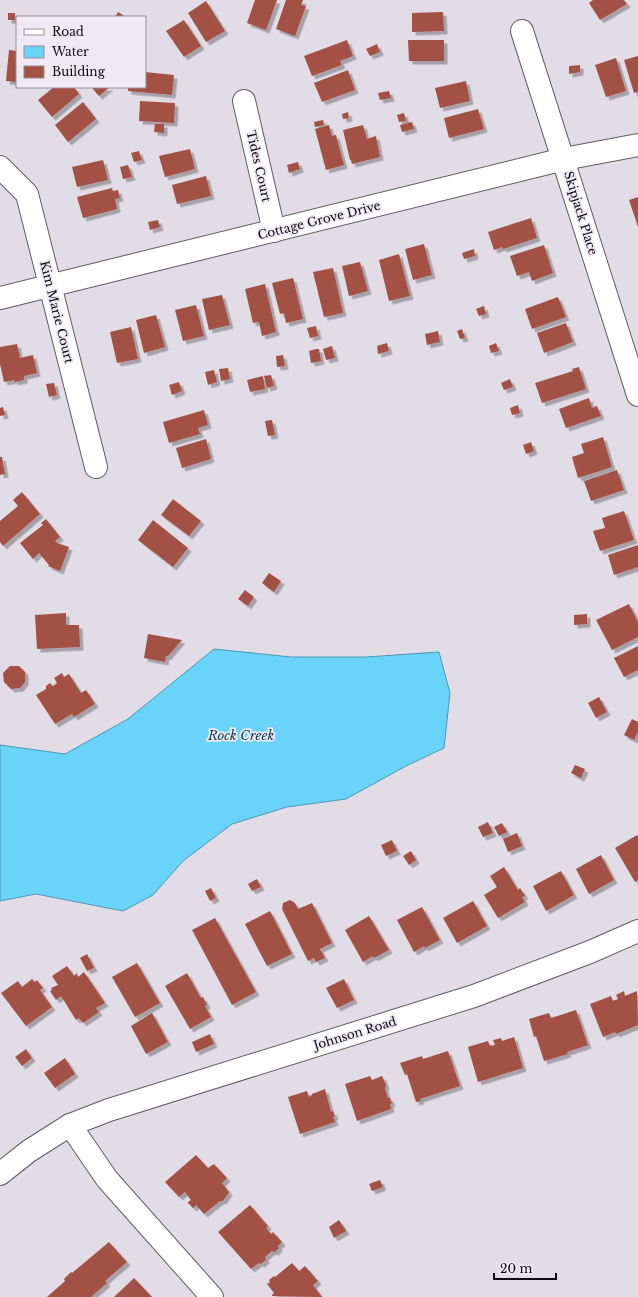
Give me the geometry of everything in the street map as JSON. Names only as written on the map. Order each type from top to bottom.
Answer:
[{"type":"street","name":"Skipjack Place","points":[[522,31],[638,394]]},
{"type":"street","name":"Tides Court","points":[[244,101],[274,230]]},
{"type":"street","name":"Cottage Grove Drive","points":[[0,298],[564,159],[638,145]]},
{"type":"street","name":"Kim Marie Court","points":[[0,167],[27,194],[96,467]]},
{"type":"street","name":"Johnson Road","points":[[0,1174],[29,1151],[70,1125],[109,1110],[474,996],[590,952],[638,931]]},
{"type":"street","points":[[70,1125],[107,1179],[212,1297]]},
{"type":"water","name":"Rock Creek","points":[[214,649],[291,657],[366,657],[439,652],[450,693],[444,748],[406,766],[346,799],[287,807],[232,824],[183,861],[153,895],[123,911],[36,894],[0,901],[0,745],[65,754],[128,719]]},
{"type":"building","points":[[255,0],[277,0],[266,30],[247,23]]},
{"type":"building","points":[[286,0],[303,0],[301,5],[306,6],[295,36],[276,29]]},
{"type":"building","points":[[593,0],[624,0],[627,4],[600,20],[589,3]]},
{"type":"building","points":[[206,1],[225,31],[206,42],[188,13]]},
{"type":"building","points":[[118,12],[124,16],[116,16]]},
{"type":"building","points":[[443,12],[444,31],[412,32],[412,13]]},
{"type":"building","points":[[8,13],[15,13],[15,20],[8,20]]},
{"type":"building","points":[[184,20],[201,46],[184,57],[166,31]]},
{"type":"building","points":[[347,40],[353,56],[340,61],[342,65],[312,76],[304,56]]},
{"type":"building","points":[[408,40],[444,40],[444,61],[409,61]]},
{"type":"building","points":[[377,44],[380,52],[370,56],[366,49]]},
{"type":"building","points":[[9,50],[16,51],[16,82],[6,81]]},
{"type":"building","points":[[638,56],[638,92],[634,93],[624,60]]},
{"type":"building","points":[[616,58],[626,91],[606,97],[595,65]]},
{"type":"building","points":[[580,65],[580,72],[569,74],[569,66]]},
{"type":"building","points":[[348,70],[355,90],[322,102],[314,83]]},
{"type":"building","points":[[146,72],[174,75],[172,95],[128,91],[128,88],[146,88]]},
{"type":"building","points":[[466,81],[470,101],[440,108],[435,88]]},
{"type":"building","points":[[53,88],[75,88],[79,94],[52,117],[38,100]]},
{"type":"building","points":[[92,88],[109,88],[99,96]]},
{"type":"building","points":[[389,91],[391,98],[380,100],[378,93]]},
{"type":"building","points":[[140,101],[175,103],[174,123],[139,121]]},
{"type":"building","points":[[83,102],[96,119],[68,142],[55,125]]},
{"type":"building","points":[[478,109],[484,129],[449,138],[444,118]]},
{"type":"building","points":[[348,112],[349,118],[343,119],[342,114]]},
{"type":"building","points":[[404,113],[406,121],[399,122],[397,115]]},
{"type":"building","points":[[323,120],[324,125],[315,127],[314,122]]},
{"type":"building","points":[[412,122],[414,129],[402,132],[400,125]]},
{"type":"building","points":[[155,124],[164,124],[164,133],[154,132]]},
{"type":"building","points":[[329,125],[332,136],[336,135],[344,165],[326,170],[315,129]]},
{"type":"building","points":[[363,125],[367,139],[376,136],[380,157],[352,164],[343,130]]},
{"type":"building","points":[[190,149],[195,169],[165,177],[159,156]]},
{"type":"building","points":[[139,151],[142,160],[134,162],[131,153]]},
{"type":"building","points":[[103,160],[108,180],[77,187],[72,167]]},
{"type":"building","points":[[298,162],[300,169],[289,173],[287,165]]},
{"type":"building","points":[[128,165],[132,177],[123,179],[120,167]]},
{"type":"building","points":[[206,176],[211,196],[177,204],[172,185]]},
{"type":"building","points":[[112,188],[113,191],[118,190],[120,198],[115,199],[117,209],[83,218],[77,197]]},
{"type":"building","points":[[638,197],[638,227],[629,200]]},
{"type":"building","points":[[531,218],[537,238],[503,249],[502,247],[494,250],[488,232]]},
{"type":"building","points":[[158,220],[160,227],[150,230],[148,222]]},
{"type":"building","points":[[424,244],[432,275],[413,280],[405,249]]},
{"type":"building","points":[[544,245],[553,273],[532,281],[529,272],[517,276],[510,256]]},
{"type":"building","points":[[474,249],[475,256],[464,259],[462,253]]},
{"type":"building","points":[[399,254],[410,296],[389,301],[379,260]]},
{"type":"building","points":[[360,262],[368,291],[349,296],[342,266]]},
{"type":"building","points":[[333,268],[343,313],[324,317],[313,272]]},
{"type":"building","points":[[293,278],[303,319],[286,323],[284,313],[280,314],[272,283]]},
{"type":"building","points":[[265,284],[276,332],[262,336],[259,322],[253,323],[245,289]]},
{"type":"building","points":[[222,295],[230,325],[209,330],[202,299]]},
{"type":"building","points":[[558,297],[566,317],[532,329],[525,309]]},
{"type":"building","points":[[196,305],[204,336],[183,341],[175,310]]},
{"type":"building","points":[[484,306],[486,314],[479,316],[476,309]]},
{"type":"building","points":[[156,315],[165,347],[144,353],[136,320]]},
{"type":"building","points":[[566,323],[573,342],[544,353],[537,333]]},
{"type":"building","points":[[316,326],[318,336],[310,338],[307,328]]},
{"type":"building","points":[[131,327],[138,359],[117,363],[110,332]]},
{"type":"building","points":[[462,329],[465,338],[460,339],[457,331]]},
{"type":"building","points":[[438,331],[440,342],[427,345],[425,334]]},
{"type":"building","points":[[387,343],[389,351],[378,354],[377,346]]},
{"type":"building","points":[[496,343],[499,351],[491,353],[489,346]]},
{"type":"building","points":[[17,344],[20,358],[33,355],[37,373],[24,376],[24,380],[4,382],[0,364],[0,347]]},
{"type":"building","points":[[332,346],[335,358],[326,360],[323,349]]},
{"type":"building","points":[[319,349],[321,361],[311,363],[309,351]]},
{"type":"building","points":[[283,355],[285,366],[277,367],[276,356]]},
{"type":"building","points":[[579,367],[586,389],[542,403],[535,383],[573,371],[572,369]]},
{"type":"building","points":[[228,368],[230,379],[221,381],[219,369]]},
{"type":"building","points":[[214,370],[217,382],[208,385],[205,372]]},
{"type":"building","points":[[271,375],[274,386],[267,388],[264,376]]},
{"type":"building","points":[[263,376],[265,389],[250,392],[247,380]]},
{"type":"building","points":[[510,379],[513,387],[504,390],[501,383]]},
{"type":"building","points":[[179,382],[182,391],[172,395],[169,385]]},
{"type":"building","points":[[54,383],[57,395],[49,397],[46,384]]},
{"type":"building","points":[[589,398],[592,408],[597,406],[601,416],[566,428],[559,409]]},
{"type":"building","points":[[518,405],[520,413],[512,415],[510,408]]},
{"type":"building","points":[[3,407],[5,415],[0,416],[0,408]]},
{"type":"building","points":[[204,410],[208,425],[198,428],[200,434],[169,443],[163,422]]},
{"type":"building","points":[[272,420],[275,435],[268,436],[265,421]]},
{"type":"building","points":[[603,437],[612,467],[578,478],[572,457],[584,453],[581,444]]},
{"type":"building","points":[[206,439],[211,459],[182,468],[176,448]]},
{"type":"building","points":[[531,442],[534,451],[526,454],[523,445]]},
{"type":"building","points":[[0,457],[2,457],[5,474],[0,475]]},
{"type":"building","points":[[617,470],[624,490],[591,501],[584,481]]},
{"type":"building","points":[[22,492],[40,514],[3,546],[0,542],[0,521],[18,506],[13,500]]},
{"type":"building","points":[[173,499],[201,521],[189,536],[161,515]]},
{"type":"building","points":[[624,511],[634,540],[600,551],[593,531],[605,528],[602,518]]},
{"type":"building","points":[[46,519],[60,537],[55,541],[69,547],[60,571],[48,566],[49,565],[39,553],[33,559],[20,543],[43,525],[41,523]]},
{"type":"building","points":[[153,520],[188,548],[173,567],[138,540]]},
{"type":"building","points":[[638,545],[638,567],[614,575],[608,555]]},
{"type":"building","points":[[269,573],[281,581],[274,592],[262,583]]},
{"type":"building","points":[[245,590],[254,597],[248,606],[238,599]]},
{"type":"building","points":[[629,604],[638,622],[638,637],[612,650],[596,620]]},
{"type":"building","points":[[66,613],[66,625],[79,625],[80,647],[37,649],[35,615]]},
{"type":"building","points":[[587,614],[587,624],[574,625],[574,615]]},
{"type":"building","points":[[148,634],[182,640],[168,656],[166,656],[165,662],[144,658]]},
{"type":"building","points":[[638,646],[638,670],[624,677],[614,658]]},
{"type":"building","points":[[10,666],[19,666],[25,672],[25,682],[20,688],[11,689],[4,682],[3,673]]},
{"type":"building","points":[[62,673],[64,677],[69,674],[81,693],[86,690],[95,704],[74,717],[72,714],[55,724],[36,695],[46,689],[46,686],[50,683],[53,686],[57,683],[54,678]]},
{"type":"building","points":[[599,697],[607,712],[596,718],[588,703]]},
{"type":"building","points":[[632,719],[638,722],[638,732],[634,740],[624,735]]},
{"type":"building","points":[[575,765],[585,769],[581,778],[571,773]]},
{"type":"building","points":[[488,822],[493,833],[483,837],[478,827]]},
{"type":"building","points":[[502,823],[507,832],[499,836],[494,827]]},
{"type":"building","points":[[517,833],[522,846],[508,852],[503,839]]},
{"type":"building","points":[[637,835],[638,880],[635,882],[615,848]]},
{"type":"building","points":[[392,840],[397,851],[386,856],[381,845]]},
{"type":"building","points":[[411,851],[416,860],[409,865],[403,856]]},
{"type":"building","points":[[601,855],[614,880],[589,894],[576,869]]},
{"type":"building","points":[[504,867],[518,890],[520,888],[525,896],[522,897],[525,902],[498,918],[484,895],[497,887],[490,876]]},
{"type":"building","points":[[561,871],[574,895],[546,911],[533,886]]},
{"type":"building","points":[[257,879],[261,887],[252,891],[248,884]]},
{"type":"building","points":[[211,888],[216,898],[210,901],[205,891]]},
{"type":"building","points":[[290,900],[295,903],[298,909],[312,903],[332,943],[320,949],[325,958],[316,962],[314,958],[308,961],[282,909],[283,903]]},
{"type":"building","points":[[473,901],[487,926],[457,943],[443,918]]},
{"type":"building","points":[[422,907],[440,940],[425,948],[424,946],[414,952],[397,920]]},
{"type":"building","points":[[270,911],[292,954],[267,966],[245,924]]},
{"type":"building","points":[[369,916],[389,950],[374,958],[373,956],[363,962],[345,930]]},
{"type":"building","points":[[215,918],[256,992],[232,1005],[192,930]]},
{"type":"building","points":[[87,954],[94,968],[87,971],[80,958]]},
{"type":"building","points":[[137,963],[160,1003],[135,1017],[112,977]]},
{"type":"building","points":[[67,966],[74,976],[77,973],[78,977],[84,972],[105,1003],[96,1008],[99,1012],[83,1023],[79,1018],[76,1020],[61,996],[56,1000],[50,991],[52,990],[51,988],[58,985],[52,976]]},
{"type":"building","points":[[187,973],[201,998],[203,997],[207,1005],[205,1006],[211,1017],[190,1029],[165,986]]},
{"type":"building","points":[[32,979],[35,982],[37,980],[43,988],[40,990],[52,1007],[26,1026],[1,993],[18,981],[22,987]]},
{"type":"building","points":[[344,979],[354,1000],[337,1008],[326,988]]},
{"type":"building","points":[[624,991],[625,996],[637,991],[638,1025],[616,1034],[615,1032],[603,1037],[590,1004],[611,996],[613,1001],[618,999],[616,995]]},
{"type":"building","points":[[576,1010],[588,1045],[567,1052],[568,1054],[544,1061],[536,1036],[534,1037],[529,1019],[549,1013],[551,1018]]},
{"type":"building","points":[[152,1013],[168,1042],[146,1054],[131,1026]]},
{"type":"building","points":[[210,1034],[214,1044],[196,1052],[192,1042]]},
{"type":"building","points":[[514,1037],[523,1068],[478,1082],[468,1047],[488,1041],[490,1046],[495,1045],[493,1040],[501,1038],[502,1041]]},
{"type":"building","points":[[26,1049],[32,1058],[22,1066],[15,1057]]},
{"type":"building","points":[[448,1051],[460,1086],[420,1099],[421,1101],[416,1102],[407,1074],[405,1075],[400,1063],[422,1056],[423,1059]]},
{"type":"building","points":[[65,1058],[75,1074],[55,1088],[44,1073]]},
{"type":"building","points":[[370,1076],[372,1080],[382,1076],[386,1085],[385,1088],[388,1098],[390,1098],[392,1103],[390,1104],[391,1109],[357,1121],[345,1084]]},
{"type":"building","points":[[325,1089],[331,1112],[333,1111],[335,1116],[333,1117],[335,1122],[300,1134],[288,1097],[307,1091],[309,1097],[312,1094]]},
{"type":"building","points":[[196,1155],[208,1168],[214,1164],[227,1178],[222,1183],[229,1192],[223,1201],[220,1201],[204,1214],[196,1205],[193,1208],[188,1203],[191,1200],[185,1192],[179,1197],[165,1182]]},
{"type":"building","points":[[380,1180],[383,1187],[372,1191],[369,1184]]},
{"type":"building","points":[[250,1205],[268,1226],[266,1228],[271,1234],[273,1232],[282,1242],[275,1252],[272,1251],[265,1257],[266,1260],[251,1269],[218,1232]]},
{"type":"building","points":[[339,1220],[346,1231],[334,1238],[329,1227]]},
{"type":"building","points":[[109,1242],[127,1262],[105,1281],[107,1283],[91,1297],[47,1297],[65,1281],[64,1279],[71,1272],[72,1273]]},
{"type":"building","points":[[292,1263],[299,1271],[305,1266],[318,1281],[313,1285],[322,1297],[272,1296],[274,1293],[267,1284],[270,1282],[269,1280]]},
{"type":"building","points":[[134,1278],[152,1297],[114,1297]]}]
